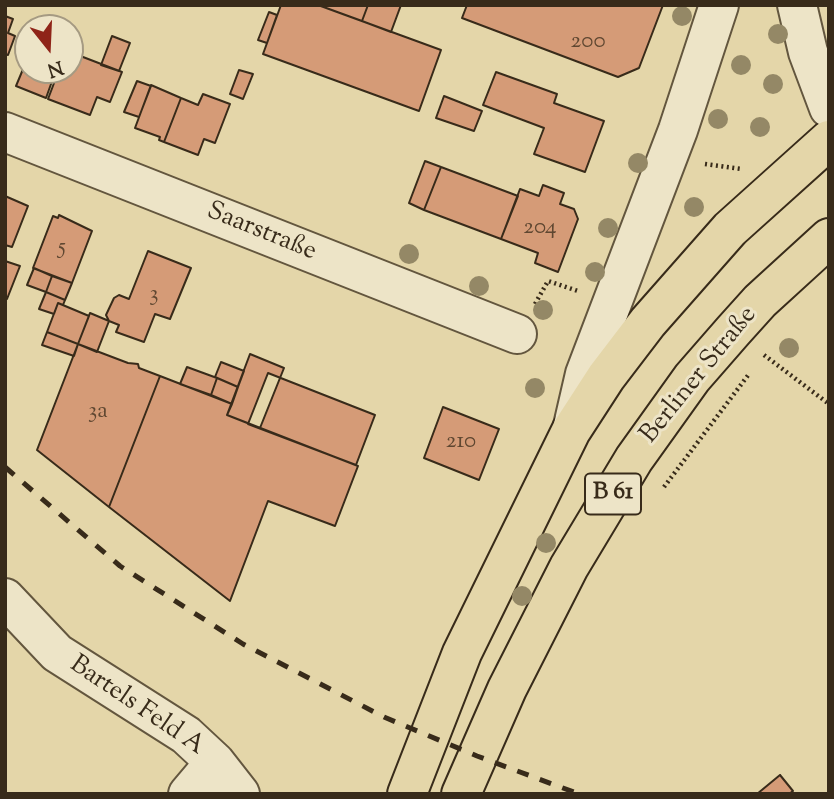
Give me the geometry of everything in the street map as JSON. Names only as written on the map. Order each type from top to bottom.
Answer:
[{"type":"main road","name":"B 61","points":[[407,794],[462,653],[571,431],[606,377],[648,322],[730,229],[829,140]]},
{"type":"main road","name":"Berliner Straße","points":[[461,794],[507,689],[569,567],[634,459],[692,378],[733,331],[760,301],[829,238]]},
{"type":"street","points":[[571,431],[585,374],[678,130],[719,5]]},
{"type":"street","points":[[797,5],[808,52],[829,108]]},
{"type":"street","name":"Saarstraße","points":[[5,132],[517,334]]},
{"type":"street","name":"Bartels Feld A","points":[[5,598],[57,653],[186,735],[215,762],[240,794]]},
{"type":"street","points":[[188,794],[215,762]]},
{"type":"path","points":[[696,162],[750,169]]},
{"type":"path","points":[[517,334],[548,282],[581,292]]},
{"type":"path","points":[[661,492],[722,407],[764,355],[829,404]]},
{"type":"building","points":[[281,5],[318,5],[441,50],[419,111],[263,54]]},
{"type":"building","points":[[318,5],[368,5],[362,21]]},
{"type":"building","points":[[368,5],[401,5],[391,32],[362,21]]},
{"type":"building","points":[[467,5],[663,5],[639,68],[618,77],[462,18]]},
{"type":"building","points":[[269,12],[277,15],[267,43],[258,40]]},
{"type":"building","points":[[5,16],[13,19],[8,33],[14,36],[14,39],[8,55],[5,54]]},
{"type":"building","points":[[112,36],[130,43],[119,71],[101,65]]},
{"type":"building","points":[[84,57],[122,72],[110,102],[97,97],[90,115],[48,99],[54,84],[84,84]]},
{"type":"building","points":[[239,70],[253,74],[243,99],[230,94]]},
{"type":"building","points":[[496,72],[557,94],[554,103],[604,121],[585,172],[534,154],[544,128],[483,105]]},
{"type":"building","points":[[137,81],[151,86],[139,117],[124,112]]},
{"type":"building","points":[[17,84],[51,84],[46,98],[16,86]]},
{"type":"building","points":[[151,85],[181,98],[164,142],[159,140],[160,137],[135,128]]},
{"type":"building","points":[[203,94],[230,104],[215,143],[204,139],[198,155],[164,142],[181,98],[198,105]]},
{"type":"building","points":[[444,96],[482,111],[474,131],[436,118]]},
{"type":"building","points":[[425,161],[441,167],[424,210],[409,203]]},
{"type":"building","points":[[441,167],[518,196],[501,239],[424,210]]},
{"type":"building","points":[[543,185],[564,193],[560,204],[574,209],[578,219],[558,272],[535,263],[538,253],[501,239],[520,189],[539,196]]},
{"type":"building","points":[[5,196],[28,206],[12,247],[5,245]]},
{"type":"building","points":[[59,215],[92,231],[72,283],[33,268],[53,216],[58,218]]},
{"type":"building","points":[[148,251],[191,268],[170,319],[155,314],[144,342],[116,332],[119,325],[109,321],[106,315],[114,298],[119,295],[129,299]]},
{"type":"building","points":[[5,261],[20,266],[7,299],[5,298]]},
{"type":"building","points":[[34,268],[52,276],[46,292],[27,285]]},
{"type":"building","points":[[52,276],[72,283],[65,300],[46,292]]},
{"type":"building","points":[[46,292],[65,300],[63,305],[58,303],[54,314],[39,309]]},
{"type":"building","points":[[58,303],[89,316],[78,344],[47,332]]},
{"type":"building","points":[[90,313],[109,321],[97,352],[78,344]]},
{"type":"building","points":[[47,332],[78,344],[74,356],[42,345]]},
{"type":"building","points":[[78,344],[128,363],[138,364],[139,368],[160,376],[109,507],[37,450]]},
{"type":"building","points":[[250,354],[284,368],[260,428],[227,415]]},
{"type":"building","points":[[221,362],[244,371],[238,387],[215,377]]},
{"type":"building","points":[[187,367],[217,378],[211,395],[180,384]]},
{"type":"building","points":[[268,373],[375,415],[356,465],[248,424]]},
{"type":"building","points":[[160,376],[232,404],[227,415],[358,466],[335,526],[268,501],[230,601],[109,507]]},
{"type":"building","points":[[217,378],[238,387],[232,404],[211,395]]},
{"type":"building","points":[[443,407],[499,429],[479,480],[424,458]]},
{"type":"building","points":[[780,775],[793,791],[789,794],[757,794]]},
{"type":"railway","points":[[5,467],[120,566],[243,644],[384,717],[477,756],[579,794]]}]
